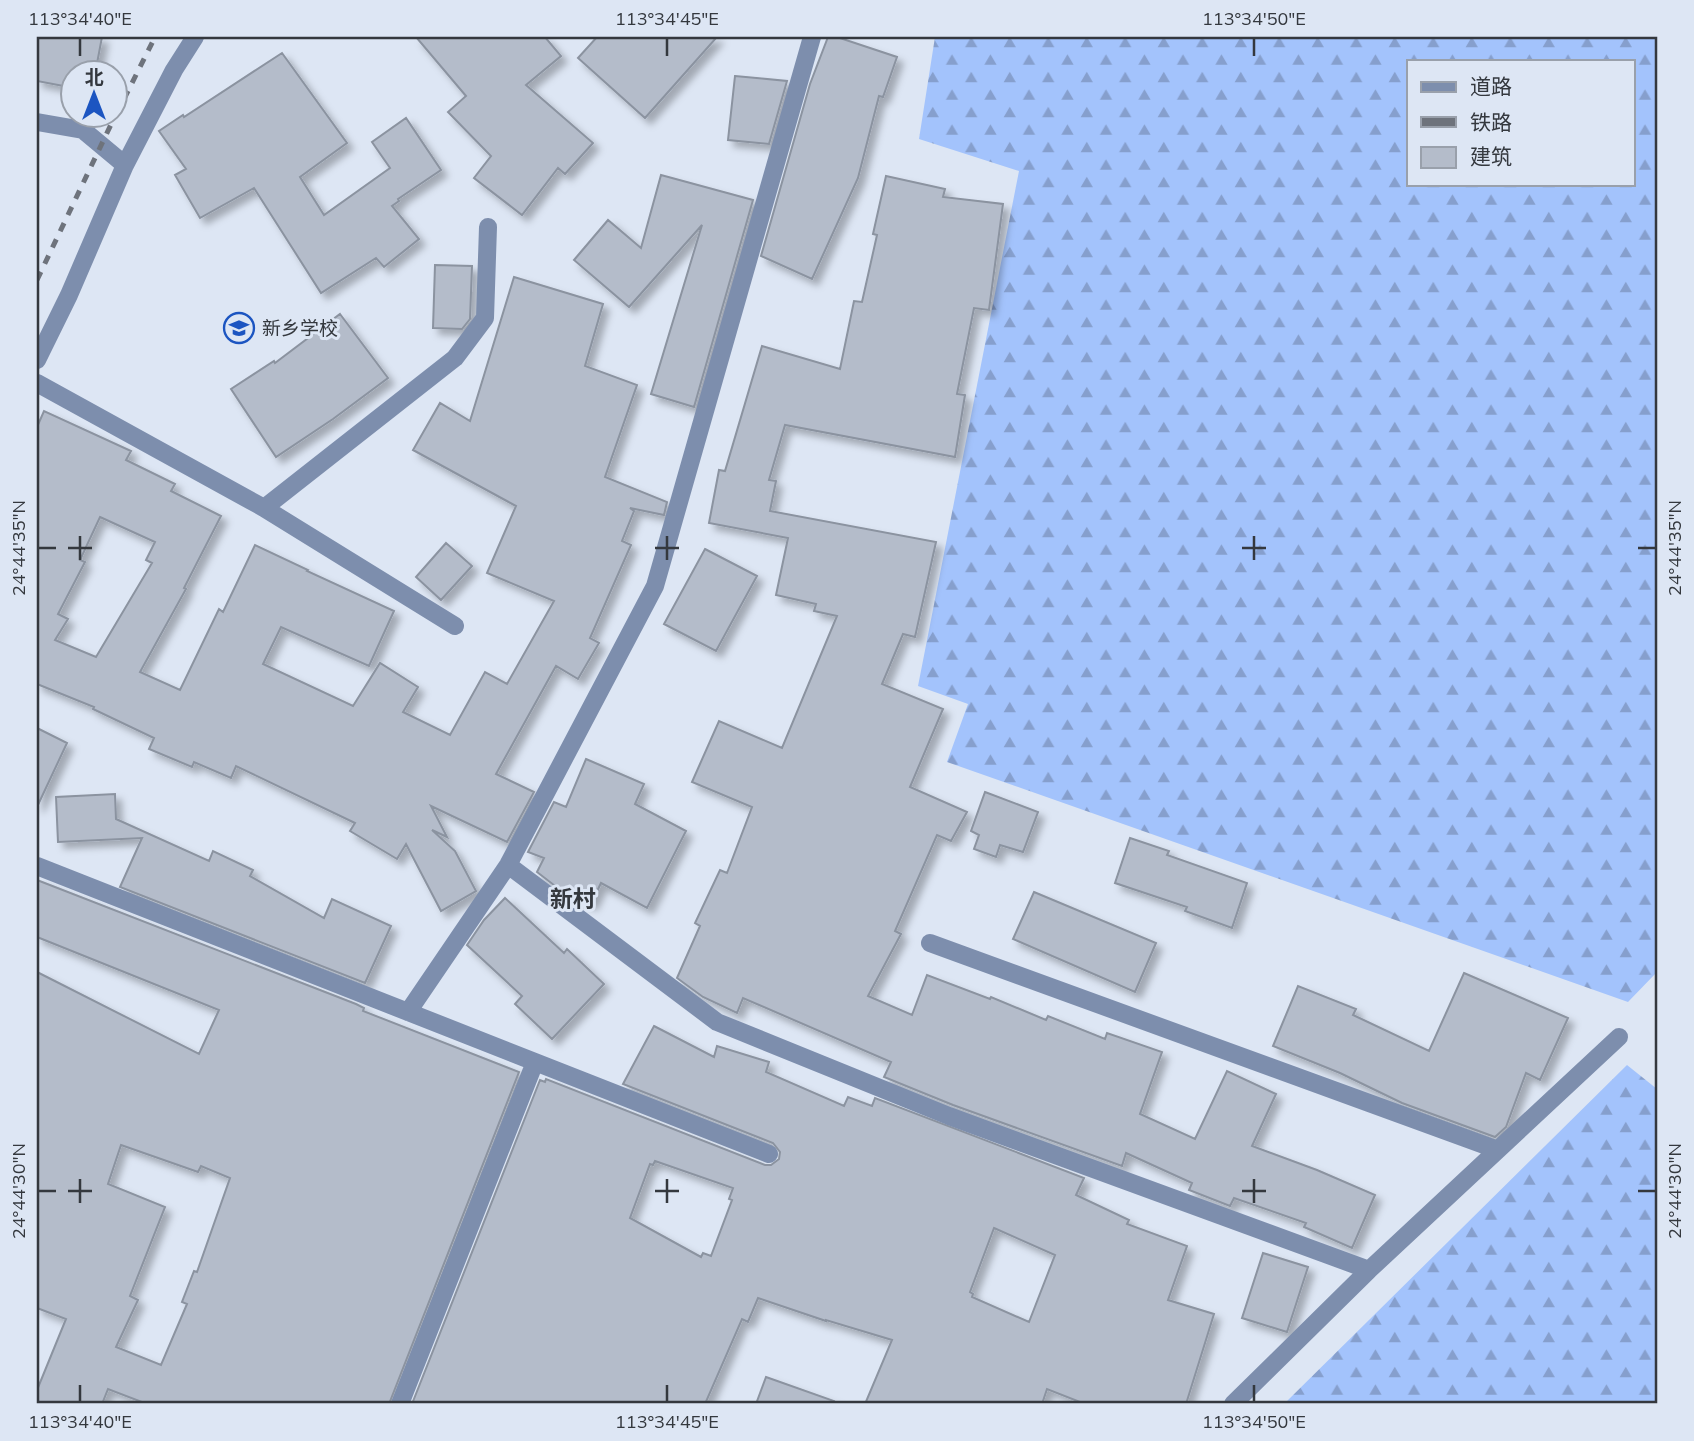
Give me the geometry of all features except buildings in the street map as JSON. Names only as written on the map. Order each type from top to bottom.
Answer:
[{"type":"street","points":[[37,360],[69,295],[125,165],[174,70],[195,37]]},
{"type":"street","points":[[408,1012],[508,865],[655,586],[812,37]]},
{"type":"street","points":[[37,122],[83,130],[125,165]]},
{"type":"street","points":[[264,508],[455,358],[485,318],[488,227]]},
{"type":"street","points":[[37,383],[264,508],[455,626]]},
{"type":"street","points":[[508,865],[717,1022],[948,1116],[1369,1270]]},
{"type":"street","points":[[37,866],[769,1154]]},
{"type":"street","points":[[930,943],[1498,1150]]},
{"type":"street","points":[[1233,1404],[1369,1270],[1619,1037]]},
{"type":"street","points":[[400,1404],[535,1062]]},
{"type":"green space","points":[[935,37],[1657,37],[1657,972],[1628,1002],[947,762],[968,704],[918,686],[1019,171],[919,139]]},
{"type":"green space","points":[[1627,1065],[1657,1089],[1657,1404],[1284,1404]]},
{"type":"railway","points":[[130,87],[155,37]]},
{"type":"railway","points":[[37,280],[108,130]]},
{"type":"place","name":"新乡学校","points":[[239,328]]},
{"type":"district","name":"新村","points":[[573,898]]}]
